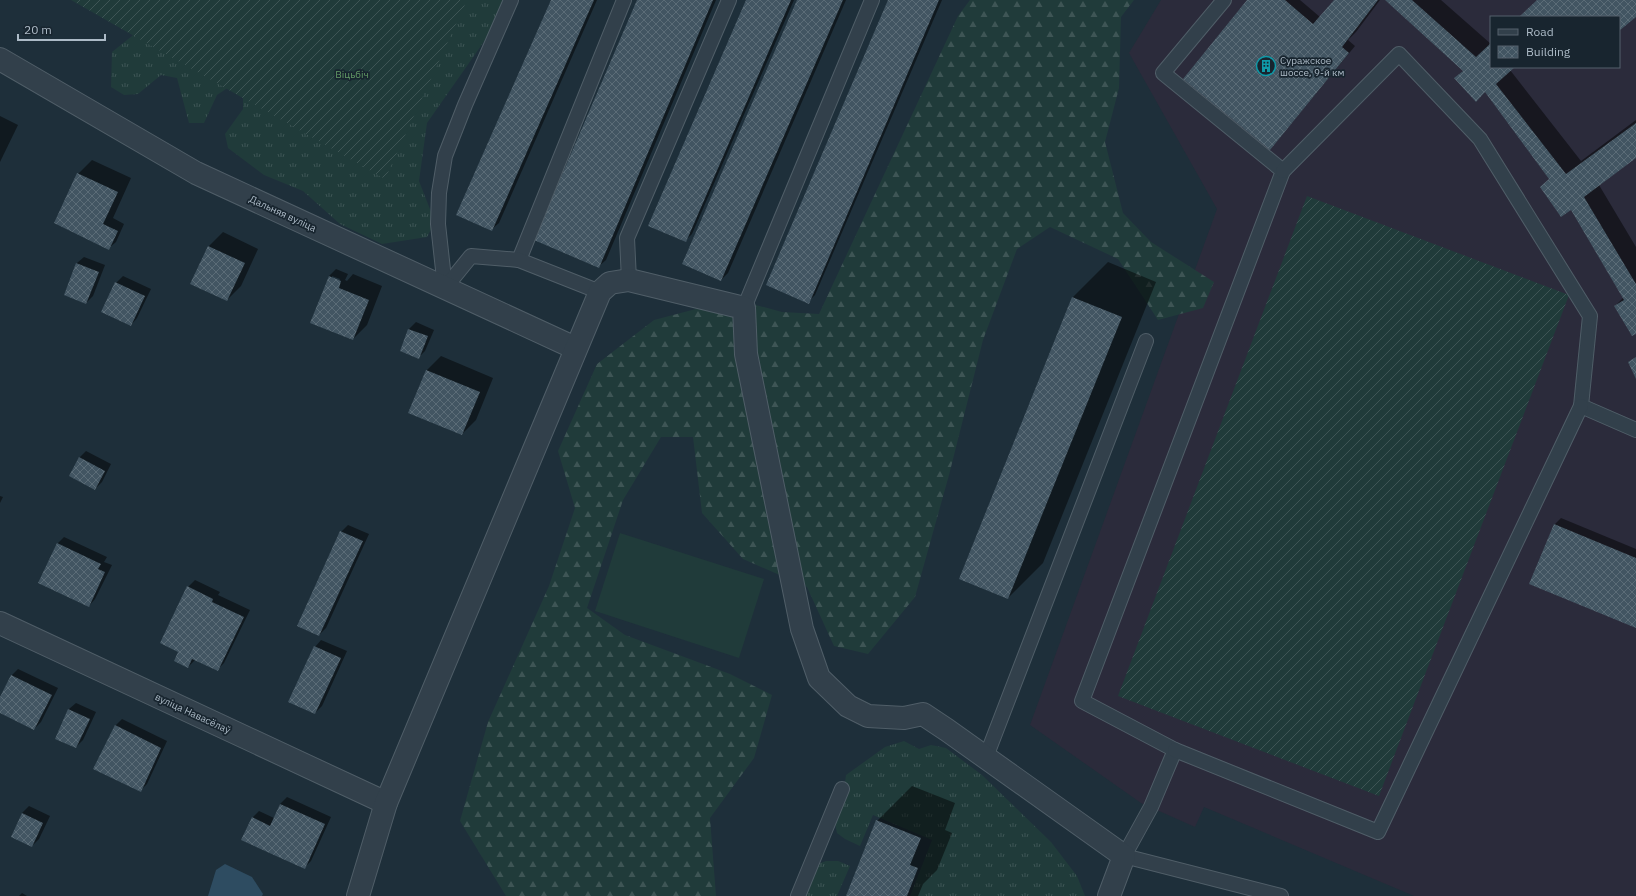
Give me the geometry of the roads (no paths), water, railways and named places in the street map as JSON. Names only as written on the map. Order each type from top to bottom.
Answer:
[{"type":"street","name":"Дальняя вуліца","points":[[0,59],[196,174],[576,348]]},
{"type":"street","points":[[358,896],[386,802],[600,292],[610,283],[629,280],[744,308],[746,354],[802,629],[820,678],[848,706],[868,716],[904,718],[923,714],[986,757],[1124,856],[1109,896]]},
{"type":"street","name":"вуліца Навасёлаў","points":[[0,622],[386,802]]},
{"type":"lane","points":[[445,288],[438,224],[439,194],[445,156],[511,0]]},
{"type":"lane","points":[[519,260],[624,0]]},
{"type":"lane","points":[[629,280],[627,238],[729,0]]},
{"type":"lane","points":[[744,308],[872,0]]},
{"type":"lane","points":[[1224,0],[1163,73],[1283,171]]},
{"type":"lane","points":[[1399,54],[1480,139],[1590,316],[1581,406],[1378,832],[1175,750],[1082,701],[1283,171],[1399,54]]},
{"type":"lane","points":[[445,288],[470,256],[519,260],[600,292]]},
{"type":"lane","points":[[986,757],[1146,341]]},
{"type":"lane","points":[[1581,406],[1636,430]]},
{"type":"lane","points":[[1175,750],[1151,807],[1124,856],[1281,896]]},
{"type":"lane","points":[[798,896],[842,789]]},
{"type":"place","name":"Суражское шоссе, 9-й км","points":[[1266,66]]},
{"type":"park label","name":"Віцьбіч","points":[[352,74]]}]
